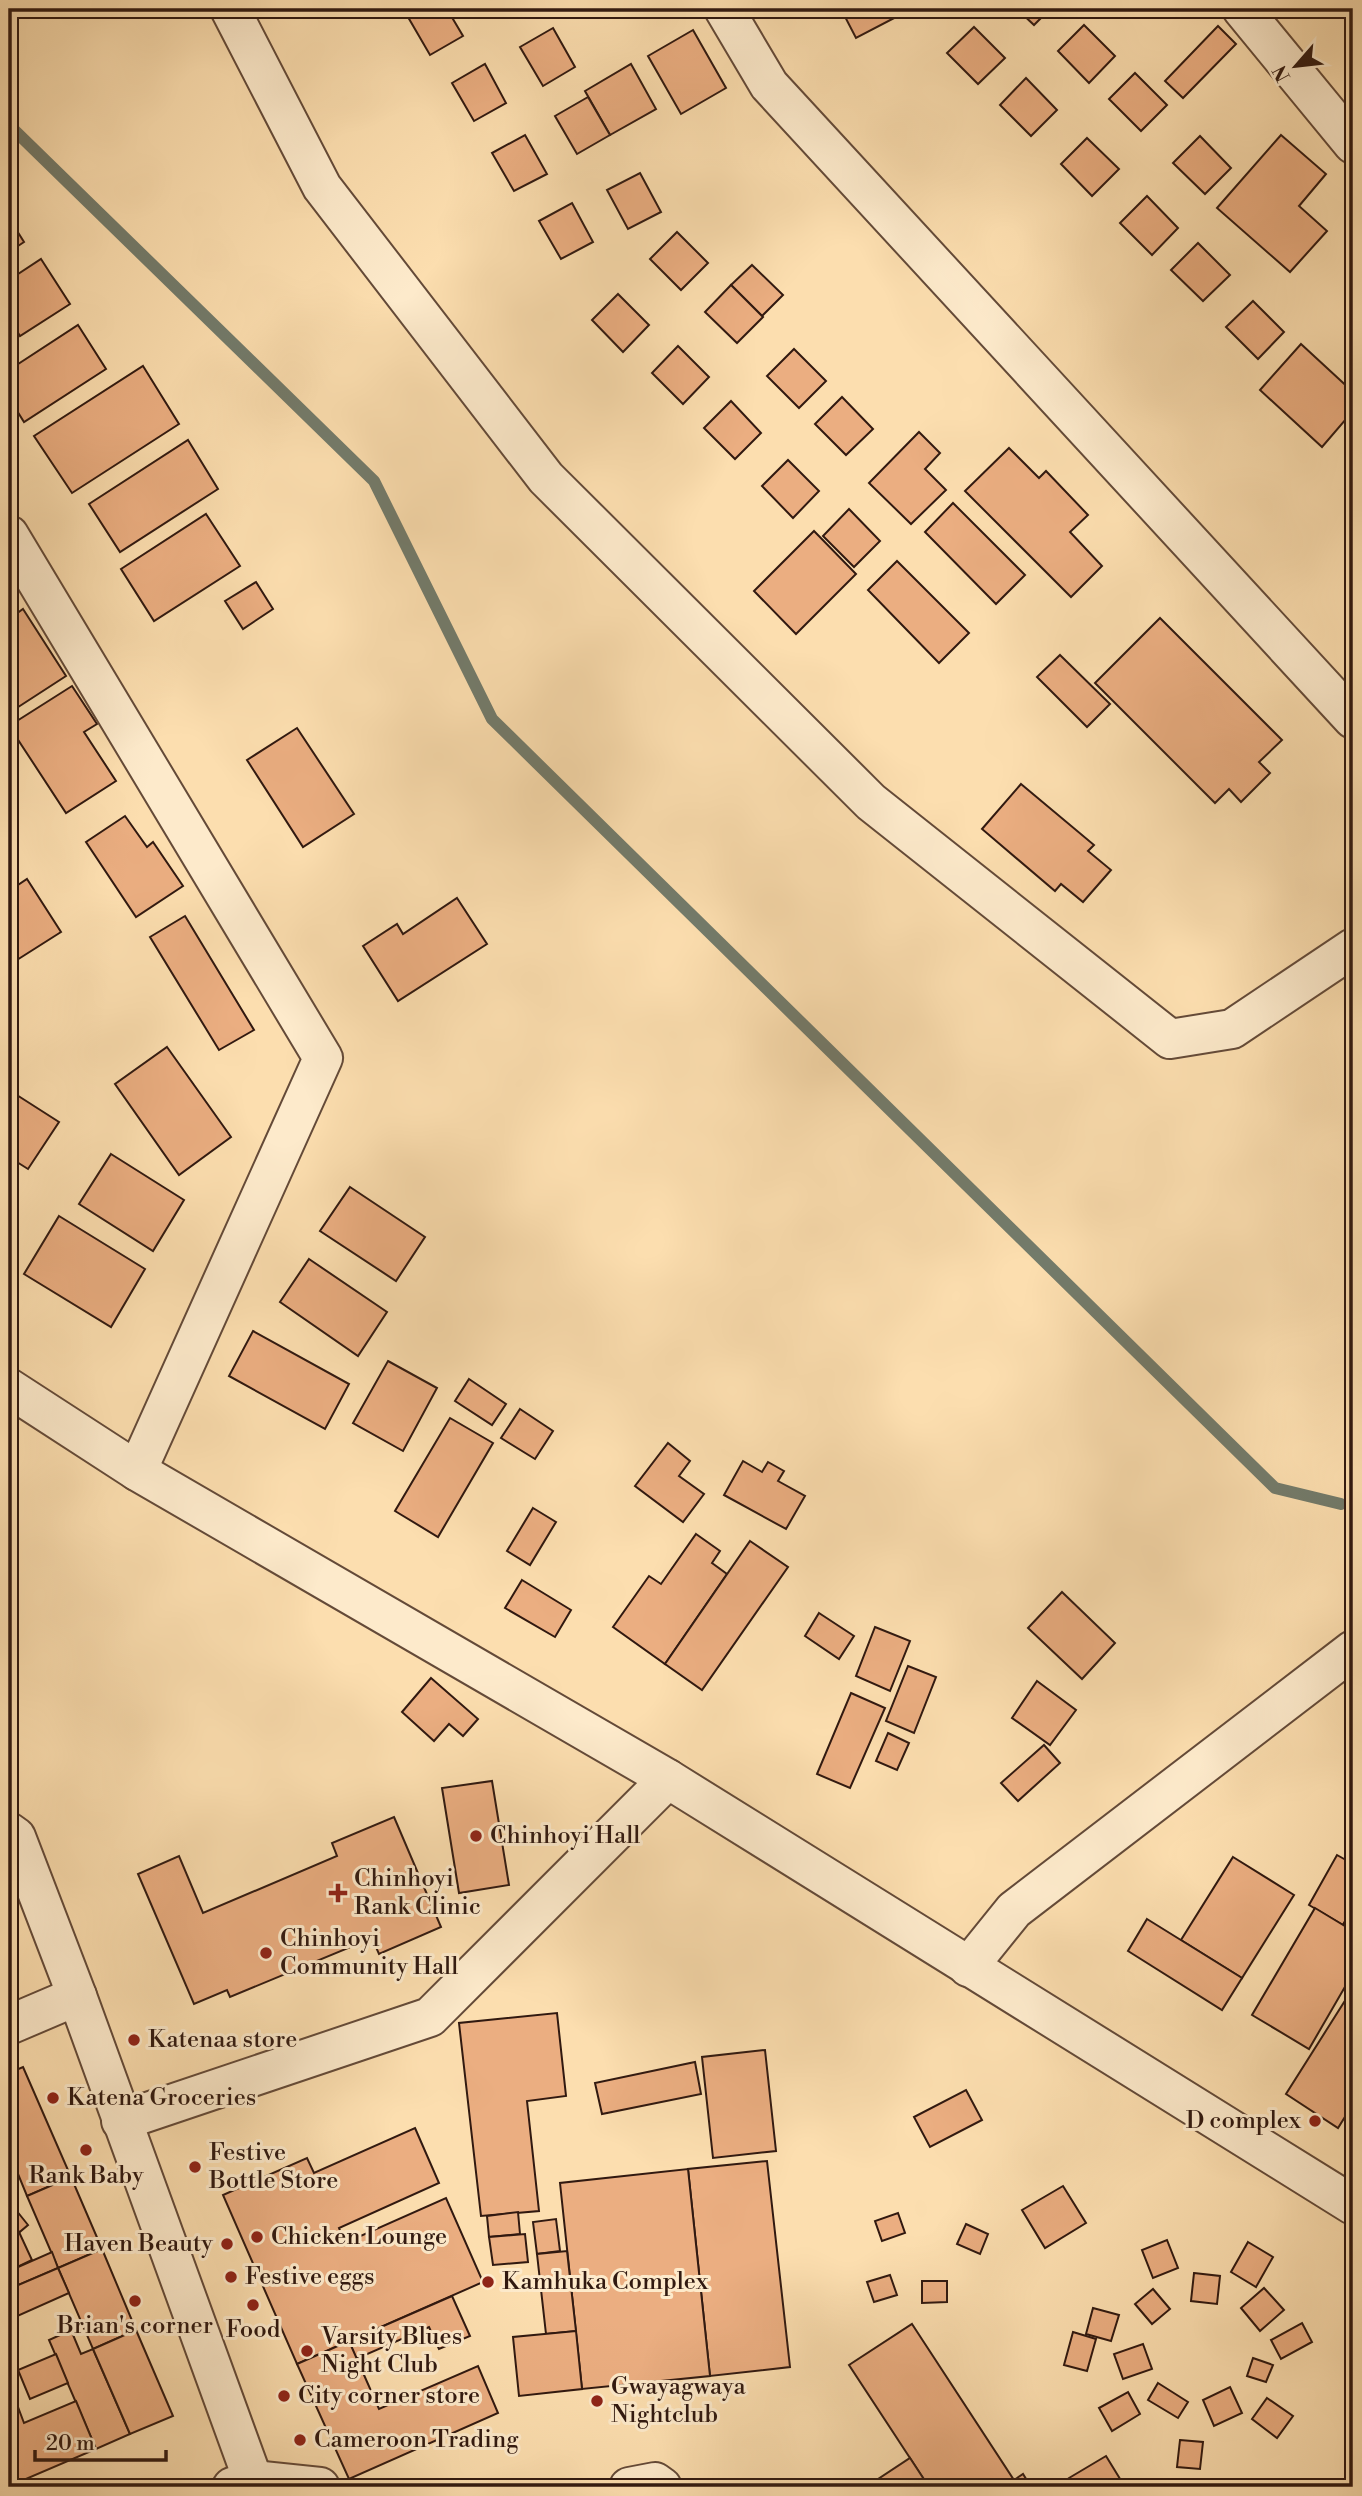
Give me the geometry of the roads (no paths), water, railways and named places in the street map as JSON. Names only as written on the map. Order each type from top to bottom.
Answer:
[{"type":"street","points":[[230,9],[322,187],[546,478],[871,802],[1170,1039],[1231,1029],[1353,948]]},
{"type":"street","points":[[724,9],[769,85],[1353,719]]},
{"type":"street","points":[[1242,9],[1353,144]]},
{"type":"street","points":[[9,535],[323,1058],[137,1471]]},
{"type":"street","points":[[9,1388],[137,1471],[667,1779],[1353,2205]]},
{"type":"street","points":[[968,1967],[1014,1910],[1353,1650]]},
{"type":"street","points":[[121,2121],[430,2017],[667,1779]]},
{"type":"street","points":[[9,1832],[16,1837],[77,1996],[243,2484],[320,2487]]},
{"type":"street","points":[[9,2025],[77,1996]]},
{"type":"street","points":[[629,2487],[655,2482],[662,2487]]},
{"type":"waterway","points":[[9,125],[374,481],[492,719],[1275,1488],[1341,1504]]},
{"type":"place","name":"Chinhoyi Hall","points":[[476,1836]]},
{"type":"place","name":"Chinhoyi Rank Clinic","points":[[338,1893]]},
{"type":"place","name":"Chinhoyi Community Hall","points":[[266,1953]]},
{"type":"place","name":"Katenaa store","points":[[134,2040]]},
{"type":"place","name":"Katena Groceries","points":[[53,2098]]},
{"type":"place","name":"D complex","points":[[1315,2121]]},
{"type":"place","name":"Rank Baby","points":[[86,2150]]},
{"type":"place","name":"Festive Bottle Store","points":[[195,2167]]},
{"type":"place","name":"Chicken Lounge","points":[[257,2237]]},
{"type":"place","name":"Haven Beauty","points":[[227,2244]]},
{"type":"place","name":"Festive eggs","points":[[231,2277]]},
{"type":"place","name":"Kamhuka Complex","points":[[488,2282]]},
{"type":"place","name":"Brian's corner","points":[[135,2301]]},
{"type":"place","name":"Food","points":[[253,2305]]},
{"type":"place","name":"Varsity Blues Night Club","points":[[307,2351]]},
{"type":"place","name":"City corner store","points":[[284,2396]]},
{"type":"place","name":"Gwayagwaya Nightclub","points":[[597,2401]]},
{"type":"place","name":"Cameroon Trading","points":[[300,2440]]}]
